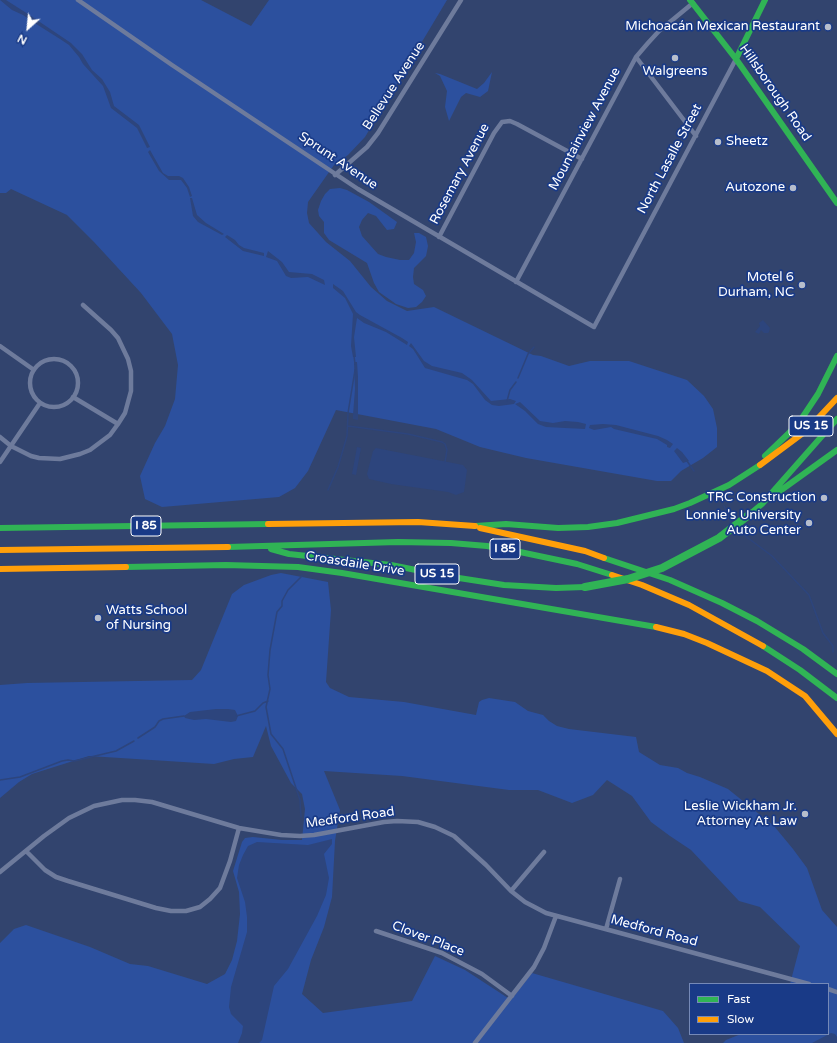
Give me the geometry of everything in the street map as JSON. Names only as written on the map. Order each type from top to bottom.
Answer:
[{"type":"main road","name":"North Lasalle Street","points":[[736,59],[765,0]]},
{"type":"main road","name":"Hillsborough Road","points":[[692,2],[736,59],[837,203]]},
{"type":"main road","points":[[753,470],[802,418],[818,394],[837,356]]},
{"type":"main road","name":"US 15","points":[[469,526],[506,524],[573,527],[617,523],[648,516],[690,503],[729,485],[753,470],[807,430],[837,398]]},
{"type":"main road","name":"US 15","points":[[261,547],[290,554],[391,565],[446,576],[504,585],[556,588],[585,587],[628,579],[650,572],[686,557],[719,538],[762,504],[837,419]]},
{"type":"main road","points":[[812,448],[837,424]]},
{"type":"main road","points":[[762,504],[837,450]]},
{"type":"main road","name":"I 85","points":[[0,528],[393,522],[418,522],[469,526],[586,551],[670,580],[722,603],[757,621],[803,649],[837,673]]},
{"type":"main road","name":"I 85","points":[[0,550],[261,547],[398,542],[452,543],[487,546],[577,564],[659,592],[721,621],[778,655],[837,698]]},
{"type":"main road","name":"Croasdaile Drive","points":[[0,569],[226,565],[298,567],[342,573],[642,624],[668,630],[707,643],[767,671],[805,696],[837,734]]},
{"type":"street","name":"Sprunt Avenue","points":[[78,0],[335,175],[594,327]]},
{"type":"street","name":"Bellevue Avenue","points":[[335,175],[367,147],[378,133],[461,0]]},
{"type":"street","name":"Mountainview Avenue","points":[[516,282],[636,57],[659,31],[692,2]]},
{"type":"street","points":[[636,57],[696,136]]},
{"type":"street","name":"North Lasalle Street","points":[[594,327],[736,59]]},
{"type":"street","name":"Rosemary Avenue","points":[[439,237],[494,133],[502,122],[510,121],[517,124],[582,159]]},
{"type":"street","points":[[0,437],[11,446],[39,458],[60,459],[69,458],[90,450],[100,444],[110,435],[118,424],[124,413],[131,391],[131,371],[128,359],[118,338],[83,305]]},
{"type":"street","points":[[0,346],[34,370]]},
{"type":"street","points":[[52,360],[58,360],[68,364],[75,372],[78,382],[73,397],[70,401],[60,406],[50,407],[40,403],[33,395],[31,390],[30,379],[34,370],[42,362],[52,360]]},
{"type":"street","points":[[73,397],[118,424]]},
{"type":"street","points":[[0,462],[40,403]]},
{"type":"street","name":"Medford Road","points":[[0,872],[58,825],[80,812],[100,804],[122,800],[152,802],[239,828],[281,835],[300,836],[384,822],[418,822],[435,827],[454,836],[486,865],[510,891],[535,908],[556,916],[805,983]]},
{"type":"street","points":[[26,851],[45,870],[56,877],[156,908],[171,911],[186,911],[200,907],[220,888],[230,861],[239,828]]},
{"type":"street","points":[[510,891],[544,852]]},
{"type":"street","points":[[606,929],[620,878]]},
{"type":"street","points":[[475,1043],[539,960],[556,916]]},
{"type":"street","name":"Clover Place","points":[[376,931],[449,957],[482,974],[512,996]]},
{"type":"shaded area","points":[[0,0],[201,0],[251,26],[269,0],[447,0],[365,137],[348,155],[334,165],[308,202],[307,213],[309,223],[326,242],[350,261],[371,287],[387,301],[407,311],[434,307],[533,355],[541,356],[569,366],[590,361],[629,361],[687,380],[704,396],[713,409],[717,428],[717,447],[703,458],[681,471],[671,481],[657,481],[526,458],[480,447],[436,429],[336,410],[308,471],[295,488],[279,497],[162,507],[145,499],[140,476],[155,443],[165,426],[175,399],[178,365],[172,334],[141,293],[67,215],[11,189],[6,193],[0,193]]},
{"type":"shaded area","points":[[0,0],[6,0],[71,43],[82,54],[92,70],[102,79],[110,92],[114,106],[139,125],[150,147],[147,148],[137,128],[111,108],[103,86],[83,64],[69,45],[23,15],[12,10]]},
{"type":"shaded area","points":[[492,72],[488,91],[480,97],[466,93],[461,97],[449,121],[445,107],[447,91],[440,76],[435,73],[477,89],[484,83]]},
{"type":"shaded area","points":[[150,150],[163,173],[168,176],[179,176],[183,178],[189,187],[192,196],[190,197],[187,188],[181,180],[169,180],[159,171],[148,152]]},
{"type":"shaded area","points":[[340,188],[347,190],[369,202],[397,222],[394,229],[387,230],[376,216],[368,213],[362,220],[359,227],[362,236],[378,254],[400,260],[409,260],[414,253],[416,242],[414,233],[419,233],[426,237],[428,246],[426,256],[414,268],[413,277],[414,284],[423,290],[426,296],[416,307],[408,308],[396,304],[379,292],[367,263],[329,240],[324,233],[324,222],[319,216],[318,210],[321,201],[330,189]]},
{"type":"shaded area","points":[[190,198],[192,198],[197,215],[206,223],[224,234],[222,235],[198,222],[193,216]]},
{"type":"shaded area","points":[[227,235],[244,248],[264,253],[264,256],[243,251],[225,237]]},
{"type":"shaded area","points":[[268,251],[282,262],[289,272],[312,274],[324,280],[325,285],[308,277],[291,278],[286,276],[277,261],[266,257]]},
{"type":"shaded area","points":[[333,284],[343,291],[356,312],[402,338],[408,342],[407,345],[386,332],[364,323],[357,318],[354,337],[356,357],[353,357],[351,346],[353,314],[345,298],[333,288]]},
{"type":"shaded area","points":[[763,320],[770,328],[769,332],[764,333],[761,330],[759,334],[755,332],[760,326],[759,323]]},
{"type":"shaded area","points":[[411,343],[424,361],[432,366],[462,373],[472,380],[491,401],[510,399],[516,401],[514,404],[499,406],[492,405],[485,400],[473,384],[467,380],[425,368],[413,349],[409,346]]},
{"type":"shaded area","points":[[354,362],[357,362],[358,420],[353,419],[355,389]]},
{"type":"shaded area","points":[[520,402],[540,421],[553,423],[565,421],[578,422],[586,424],[585,429],[546,427],[538,424],[525,411],[515,404]]},
{"type":"shaded area","points":[[590,425],[616,425],[658,436],[673,444],[670,448],[657,439],[611,427],[594,430],[589,428]]},
{"type":"shaded area","points":[[357,447],[361,448],[356,475],[352,474]]},
{"type":"shaded area","points":[[376,448],[463,465],[467,470],[464,492],[456,495],[448,492],[391,484],[369,479],[367,474],[373,451]]},
{"type":"shaded area","points":[[677,448],[689,461],[683,463],[674,451]]},
{"type":"shaded area","points":[[281,573],[328,582],[331,610],[326,682],[330,688],[349,697],[404,702],[476,715],[479,702],[482,700],[489,698],[515,702],[528,711],[543,715],[557,726],[569,729],[636,737],[639,752],[660,765],[678,768],[728,789],[774,826],[807,868],[822,910],[837,927],[837,1043],[723,1043],[726,1040],[738,1035],[829,1035],[829,983],[790,983],[800,946],[760,907],[739,901],[691,850],[651,822],[632,796],[607,780],[593,795],[572,803],[538,790],[509,790],[402,776],[324,771],[340,810],[335,841],[332,897],[324,927],[311,960],[302,994],[323,1013],[412,1001],[435,956],[465,970],[511,1000],[532,973],[663,1011],[678,1028],[684,1043],[0,1043],[0,943],[14,929],[26,925],[90,947],[130,964],[148,966],[207,984],[225,974],[232,960],[237,941],[240,914],[239,892],[233,871],[242,842],[245,838],[253,837],[282,840],[302,840],[305,809],[302,794],[291,783],[271,746],[266,726],[253,757],[234,759],[214,764],[89,756],[32,774],[19,782],[0,798],[0,685],[27,683],[192,680],[201,670],[232,594],[244,585]]},
{"type":"shaded area","points":[[216,709],[235,710],[238,716],[236,721],[231,722],[206,719],[194,720],[185,718],[184,716],[190,712]]},
{"type":"shaded area","points":[[332,839],[332,844],[324,854],[329,878],[326,895],[317,916],[288,969],[274,986],[262,1040],[259,1043],[238,1043],[243,1026],[231,1014],[229,1007],[231,987],[247,932],[245,902],[237,878],[239,865],[243,855],[248,846],[257,842],[308,845]]},
{"type":"shaded area","points":[[831,1033],[835,1034],[837,1037],[837,1043],[812,1043]]},
{"type":"waterway","points":[[518,378],[528,354],[534,347]]},
{"type":"waterway","points":[[354,356],[355,364]]},
{"type":"waterway","points":[[328,490],[338,467],[347,436],[348,413],[355,370]]},
{"type":"waterway","points":[[507,401],[510,390],[516,382]]},
{"type":"waterway","points":[[348,426],[408,434],[442,442],[445,444],[447,450],[445,462]]},
{"type":"waterway","points":[[687,461],[694,471]]},
{"type":"waterway","points":[[724,506],[732,525]]},
{"type":"waterway","points":[[736,529],[772,556],[809,595],[823,633],[833,646],[833,652]]},
{"type":"waterway","points":[[301,817],[300,800],[283,749],[271,734],[266,707],[270,689],[268,675],[270,650],[277,612],[282,606],[282,601],[288,590],[302,576]]},
{"type":"waterway","points":[[236,716],[255,711],[263,703],[268,701]]},
{"type":"waterway","points":[[138,738],[155,727],[159,721],[163,719],[184,716]]},
{"type":"waterway","points":[[0,780],[20,777],[62,761],[74,761],[116,751],[134,741]]},
{"type":"traffic: fast","points":[[690,0],[736,59],[837,203]]},
{"type":"traffic: fast","points":[[736,59],[765,0]]},
{"type":"traffic: fast","points":[[765,456],[802,418],[818,394],[837,356]]},
{"type":"traffic: fast","points":[[750,514],[762,504],[837,419]]},
{"type":"traffic: fast","points":[[773,496],[837,450]]},
{"type":"traffic: fast","points":[[475,526],[506,524],[558,528],[588,527],[617,523],[674,509],[690,503],[729,485],[760,465]]},
{"type":"traffic: fast","points":[[585,587],[628,579],[662,568],[719,538],[750,514]]},
{"type":"traffic: fast","points":[[0,528],[268,524]]},
{"type":"traffic: fast","points":[[228,547],[398,542],[451,543],[487,546],[520,552],[577,564],[612,575]]},
{"type":"traffic: fast","points":[[271,549],[289,554],[391,565],[446,576],[504,585],[556,588],[585,587]]},
{"type":"traffic: fast","points":[[604,558],[670,580],[722,603],[757,621],[803,649],[837,674]]},
{"type":"traffic: fast","points":[[126,567],[226,565],[298,567],[342,573],[656,627]]},
{"type":"traffic: fast","points":[[763,646],[800,670],[837,698]]},
{"type":"traffic: slow","points":[[760,465],[807,430],[837,398]]},
{"type":"traffic: slow","points":[[268,524],[418,522],[475,526]]},
{"type":"traffic: slow","points":[[480,528],[585,551],[604,558]]},
{"type":"traffic: slow","points":[[0,550],[228,547]]},
{"type":"traffic: slow","points":[[0,569],[126,567]]},
{"type":"traffic: slow","points":[[612,575],[642,585],[689,605],[763,646]]},
{"type":"traffic: slow","points":[[656,627],[684,634],[707,643],[767,671],[805,696],[837,734]]},
{"type":"place","name":"Michoacán Mexican Restaurant","points":[[828,27]]},
{"type":"place","name":"Walgreens","points":[[675,58]]},
{"type":"place","name":"Sheetz","points":[[718,142]]},
{"type":"place","name":"Autozone","points":[[793,188]]},
{"type":"place","name":"Motel 6 Durham, NC","points":[[802,285]]},
{"type":"place","name":"TRC Construction","points":[[824,498]]},
{"type":"place","name":"Lonnie's University Auto Center","points":[[809,523]]},
{"type":"place","name":"Watts School of Nursing","points":[[98,618]]},
{"type":"place","name":"Leslie Wickham Jr. Attorney At Law","points":[[805,814]]}]
